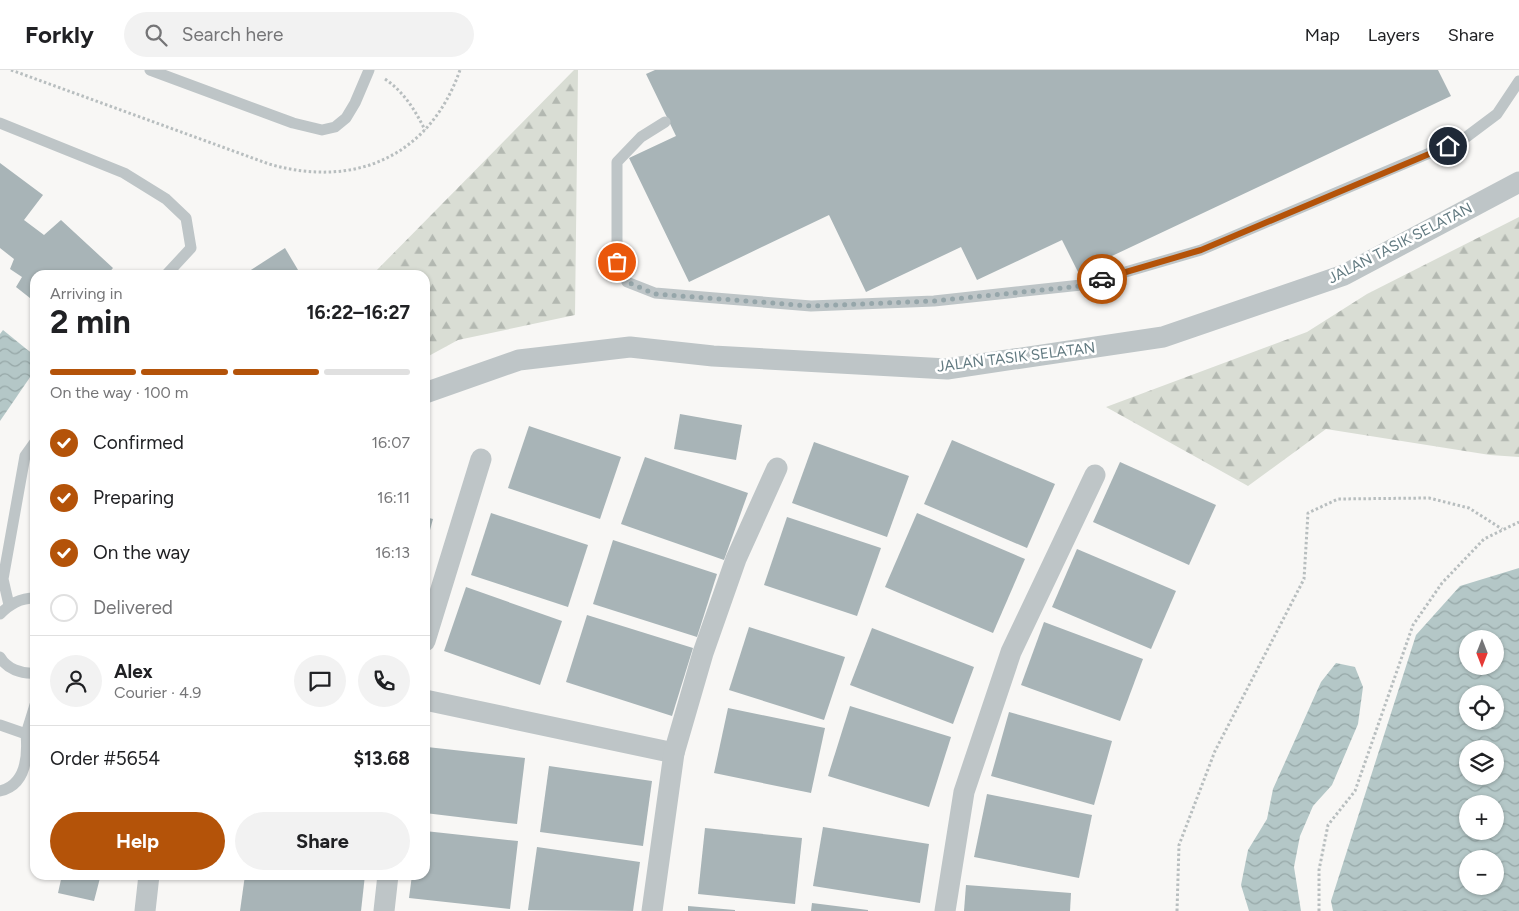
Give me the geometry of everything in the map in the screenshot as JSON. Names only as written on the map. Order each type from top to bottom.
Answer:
[{"type":"street","name":"JALAN TASIK SELATAN","points":[[430,391],[519,360],[630,347],[713,356],[947,369],[1163,338],[1344,275],[1519,182]]},
{"type":"street","points":[[430,624],[480,459]]},
{"type":"street","points":[[652,911],[674,753],[703,653],[736,559],[777,468]]},
{"type":"street","points":[[945,911],[964,792],[1011,652],[1096,475]]},
{"type":"street","points":[[430,701],[674,753]]},
{"type":"street","points":[[145,911],[148,880]]},
{"type":"street","points":[[384,911],[387,880]]},
{"type":"lane","points":[[150,70],[292,123],[322,130],[335,127],[346,118],[355,103],[369,70]]},
{"type":"lane","points":[[665,122],[641,138],[617,162],[617,262],[627,282],[655,294],[811,306],[934,301],[1081,286],[1201,250],[1466,138],[1497,114],[1519,81]]},
{"type":"lane","points":[[0,123],[124,173],[166,199],[186,218],[191,248],[171,270]]},
{"type":"lane","points":[[9,605],[3,579],[25,456],[30,449]]},
{"type":"lane","points":[[0,614],[9,605],[30,599]]},
{"type":"lane","points":[[1,662],[11,668],[30,673]]},
{"type":"lane","points":[[0,791],[6,790],[23,774],[28,751],[26,734],[30,721]]},
{"type":"lane","points":[[0,725],[26,734]]},
{"type":"path","points":[[11,70],[269,164],[306,173],[330,174],[371,164],[393,155],[425,130],[436,117],[450,94],[460,70]]},
{"type":"path","points":[[380,76],[396,86],[413,107],[425,130]]},
{"type":"path","points":[[1177,911],[1179,845],[1215,751],[1304,579],[1308,513],[1338,499],[1429,498],[1469,508],[1502,530]]},
{"type":"path","points":[[1319,911],[1319,870],[1328,825],[1355,791],[1413,625],[1442,583],[1484,539],[1519,522]]},
{"type":"green space","points":[[574,70],[578,70],[575,315],[458,340],[430,355],[430,270],[377,270]]},
{"type":"green space","points":[[1519,217],[1519,457],[1490,455],[1326,429],[1248,486],[1106,407],[1307,332],[1367,294]]},
{"type":"water","points":[[3,330],[30,352],[30,377],[0,421],[0,334]]},
{"type":"water","points":[[1519,568],[1519,911],[1333,911],[1331,901],[1416,635],[1460,586]]},
{"type":"water","points":[[1336,663],[1355,667],[1363,687],[1358,724],[1332,785],[1313,806],[1300,836],[1294,867],[1301,911],[1249,911],[1241,885],[1248,850],[1267,819],[1273,789],[1321,682]]},
{"type":"building","points":[[655,70],[1438,70],[1451,96],[1078,272],[1062,240],[977,280],[961,247],[866,292],[829,215],[689,282],[629,158],[676,136],[646,74]]},
{"type":"building","points":[[0,163],[43,195],[24,220],[44,235],[61,220],[113,268],[111,270],[30,270],[30,298],[16,287],[22,277],[10,269],[14,259],[0,248]]},
{"type":"building","points":[[285,248],[298,270],[251,270]]},
{"type":"building","points":[[680,414],[742,425],[736,460],[674,449]]},
{"type":"building","points":[[529,426],[621,457],[600,519],[508,488]]},
{"type":"building","points":[[952,440],[1055,484],[1027,548],[924,504]]},
{"type":"building","points":[[814,442],[909,476],[887,537],[792,503]]},
{"type":"building","points":[[645,457],[748,493],[724,560],[621,524]]},
{"type":"building","points":[[1120,462],[1216,505],[1189,565],[1093,522]]},
{"type":"building","points":[[491,513],[588,545],[568,607],[471,575]]},
{"type":"building","points":[[917,513],[1025,559],[993,633],[885,587]]},
{"type":"building","points":[[787,517],[881,548],[857,616],[764,585]]},
{"type":"building","points":[[430,518],[433,519],[430,530]]},
{"type":"building","points":[[613,540],[717,574],[697,637],[593,604]]},
{"type":"building","points":[[1077,549],[1176,591],[1151,649],[1052,607]]},
{"type":"building","points":[[466,587],[562,621],[540,685],[444,651]]},
{"type":"building","points":[[587,615],[693,648],[672,716],[566,682]]},
{"type":"building","points":[[1044,622],[1143,659],[1120,721],[1021,685]]},
{"type":"building","points":[[749,627],[845,657],[824,720],[729,690]]},
{"type":"building","points":[[872,628],[974,667],[953,724],[850,685]]},
{"type":"building","points":[[850,706],[951,737],[929,807],[828,776]]},
{"type":"building","points":[[728,708],[825,728],[811,793],[714,773]]},
{"type":"building","points":[[1009,712],[1112,741],[1094,805],[991,776]]},
{"type":"building","points":[[430,747],[525,758],[517,824],[430,814]]},
{"type":"building","points":[[549,766],[652,781],[643,846],[540,832]]},
{"type":"building","points":[[987,794],[1092,815],[1079,878],[974,857]]},
{"type":"building","points":[[823,827],[929,844],[920,903],[813,886]]},
{"type":"building","points":[[705,828],[802,838],[795,904],[698,894]]},
{"type":"building","points":[[430,832],[518,841],[510,909],[409,898],[411,880],[430,880]]},
{"type":"building","points":[[537,847],[640,862],[633,911],[528,910]]},
{"type":"building","points":[[61,880],[99,880],[94,901],[58,893]]},
{"type":"building","points":[[244,880],[364,880],[361,911],[240,911]]},
{"type":"building","points":[[966,885],[1071,893],[1070,911],[964,911]]},
{"type":"building","points":[[812,903],[868,910],[868,911],[811,911]]},
{"type":"building","points":[[688,906],[735,910],[735,911],[688,911]]},
{"type":"way so far","points":[[617,262],[627,282],[655,294],[811,306],[934,301],[1081,286],[1102,279]]},
{"type":"route","points":[[1102,279],[1201,250],[1448,146]]}]
